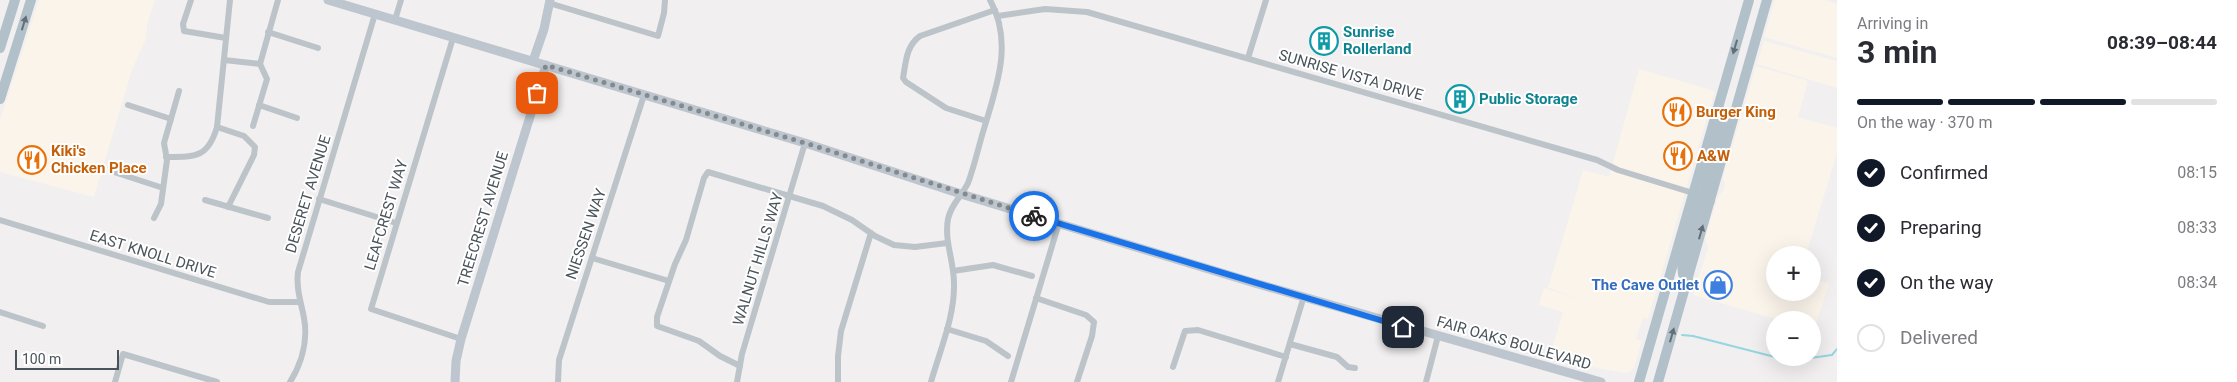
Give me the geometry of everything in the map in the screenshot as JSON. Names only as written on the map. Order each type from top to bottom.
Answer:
[{"type":"main road","points":[[0,48],[14,0]]},
{"type":"main road","points":[[0,99],[31,0]]},
{"type":"main road","name":"FAIR OAKS BOULEVARD","points":[[328,0],[805,143],[961,194],[1438,336],[1601,382]]},
{"type":"main road","points":[[1639,382],[1749,0]]},
{"type":"main road","points":[[1658,382],[1767,0]]},
{"type":"main road","points":[[533,62],[544,29],[550,2]]},
{"type":"main road","name":"TREECREST AVENUE","points":[[455,382],[456,361],[461,339],[546,65]]},
{"type":"main road","points":[[1710,201],[1704,192],[1722,125],[1719,104]]},
{"type":"main road","points":[[1688,279],[1683,274],[1682,264],[1700,205],[1698,197],[1693,193]]},
{"type":"street","points":[[191,0],[183,24],[184,31],[226,38]]},
{"type":"street","points":[[166,157],[196,155],[208,149],[217,127],[230,0]]},
{"type":"street","points":[[253,126],[267,79],[260,64],[278,0]]},
{"type":"street","points":[[395,20],[401,0]]},
{"type":"street","points":[[550,2],[658,36],[665,0]]},
{"type":"street","points":[[931,382],[947,329],[954,295],[953,271],[947,243],[950,211],[967,184],[1002,64],[1002,38],[996,13],[990,0]]},
{"type":"street","points":[[1248,58],[1266,0]]},
{"type":"street","name":"SUNRISE VISTA DRIVE","points":[[986,121],[946,108],[906,82],[903,78],[909,46],[913,41],[920,36],[996,13],[1045,9],[1080,10],[1597,160],[1618,170],[1693,193]]},
{"type":"street","name":"DESERET AVENUE","points":[[290,382],[301,358],[306,336],[304,316],[297,288],[298,272],[375,14]]},
{"type":"street","points":[[268,32],[318,48]]},
{"type":"street","name":"LEAFCREST WAY","points":[[453,38],[371,309],[461,339]]},
{"type":"street","points":[[224,60],[260,64]]},
{"type":"street","points":[[154,218],[161,204],[166,157],[164,143],[179,91]]},
{"type":"street","name":"NIESSEN WAY","points":[[558,382],[559,360],[644,95]]},
{"type":"street","points":[[128,105],[171,119]]},
{"type":"street","points":[[259,105],[297,118]]},
{"type":"street","points":[[217,127],[244,136],[255,147],[254,155],[228,207]]},
{"type":"street","name":"WALNUT HILLS WAY","points":[[737,382],[805,143]]},
{"type":"street","points":[[111,172],[163,188]]},
{"type":"street","points":[[740,366],[720,356],[699,341],[657,326],[657,317],[686,240],[704,178],[708,172],[838,212],[884,241],[905,247],[947,243]]},
{"type":"street","points":[[319,199],[396,223]]},
{"type":"street","points":[[205,200],[268,218]]},
{"type":"street","name":"EAST KNOLL DRIVE","points":[[0,220],[270,302],[299,302]]},
{"type":"street","points":[[1012,382],[1059,223]]},
{"type":"street","points":[[838,382],[838,356],[841,331],[871,233]]},
{"type":"street","points":[[592,258],[669,281]]},
{"type":"street","points":[[953,271],[993,266],[1032,276]]},
{"type":"street","points":[[1278,382],[1304,296]]},
{"type":"street","points":[[1036,298],[1078,312],[1094,322],[1092,336],[1077,382]]},
{"type":"street","points":[[0,312],[43,326]]},
{"type":"street","points":[[947,329],[986,341],[1008,356]]},
{"type":"street","points":[[1173,367],[1185,331],[1198,330],[1286,357]]},
{"type":"street","points":[[1426,382],[1438,336]]},
{"type":"street","points":[[1290,344],[1337,357],[1348,367],[1356,368]]},
{"type":"street","points":[[115,382],[123,354],[217,382]]},
{"type":"shaded area","points":[[39,0],[155,0],[147,25],[146,39],[132,70],[94,197],[0,172],[0,120]]},
{"type":"shaded area","points":[[1775,0],[1825,0],[1837,4],[1837,58],[1764,37]]},
{"type":"shaded area","points":[[1764,41],[1837,61],[1837,88],[1757,64]]},
{"type":"shaded area","points":[[1756,66],[1808,81],[1798,117],[1837,128],[1837,153],[1809,246],[1766,246],[1766,301],[1821,301],[1821,282],[1829,284],[1820,311],[1766,311],[1766,316],[1693,295],[1708,248],[1705,237],[1719,195],[1725,185],[1723,178]]},
{"type":"shaded area","points":[[1639,69],[1715,91],[1648,319],[1643,318],[1636,339],[1642,341],[1634,368],[1627,373],[1601,369],[1550,354],[1563,312],[1539,305],[1544,288],[1593,303],[1548,288],[1583,170],[1609,177]]},
{"type":"waterway","points":[[1682,335],[1693,336],[1766,355]]},
{"type":"waterway","points":[[1821,357],[1832,355],[1837,349]]},
{"type":"way so far","points":[[537,93],[546,65],[805,143],[1034,216]]},
{"type":"place","name":"Sunrise Rollerland","points":[[1324,41]]},
{"type":"place","name":"Public Storage","points":[[1460,99]]},
{"type":"place","name":"Burger King","points":[[1677,112]]},
{"type":"place","name":"A&W","points":[[1678,156]]},
{"type":"place","name":"Kiki's Chicken Place","points":[[32,160]]},
{"type":"place","name":"The Cave Outlet","points":[[1718,285]]},
{"type":"route","points":[[1034,216],[1403,327]]}]
